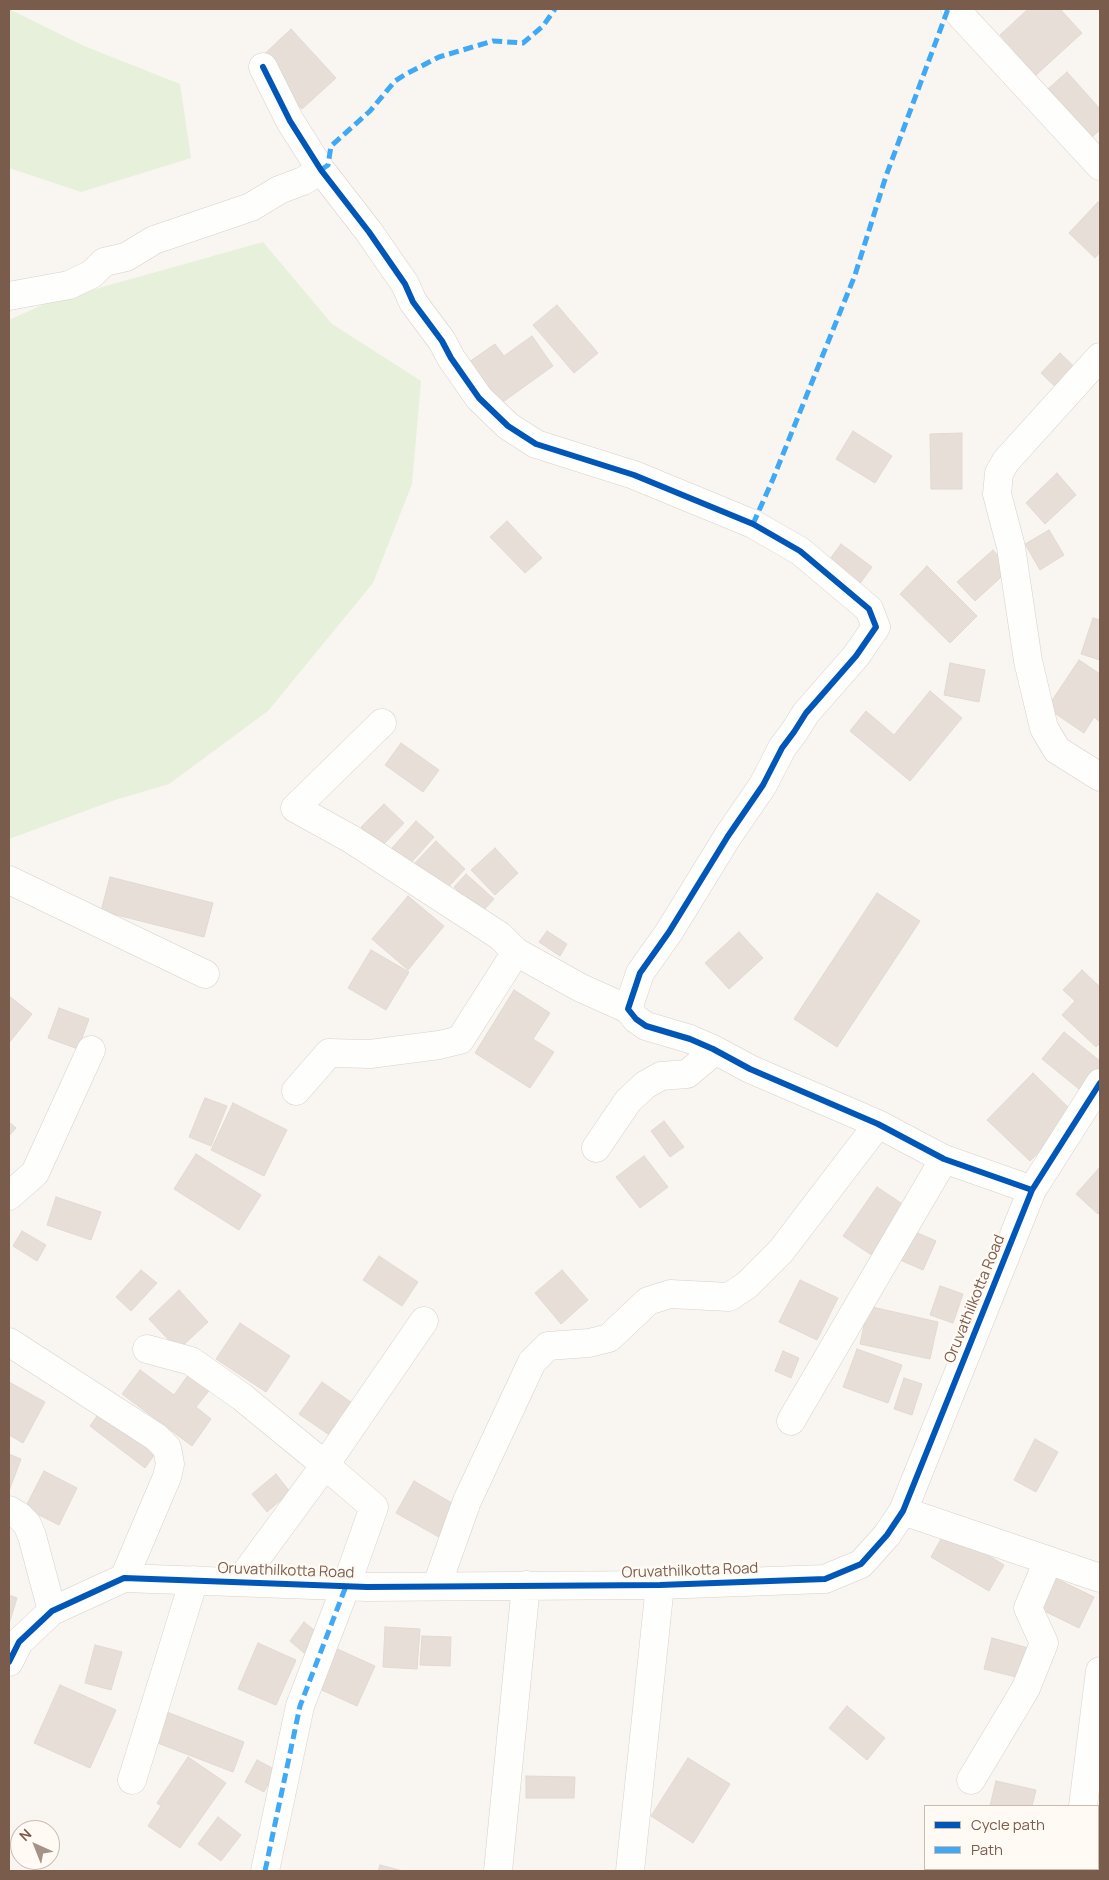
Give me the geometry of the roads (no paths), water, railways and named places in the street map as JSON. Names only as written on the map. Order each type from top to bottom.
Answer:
[{"type":"street","points":[[955,9],[1100,166]]},
{"type":"street","points":[[263,67],[286,114],[321,170],[405,284],[413,302],[442,341],[451,358],[479,398],[508,426],[536,444],[634,475],[760,528],[800,551],[869,609],[876,627],[856,656],[806,713],[782,748],[763,785],[728,836],[669,932],[640,974],[628,1009]]},
{"type":"street","points":[[9,296],[70,285],[92,274],[104,262],[126,257],[154,240],[251,207],[321,170]]},
{"type":"street","points":[[1100,356],[1006,461],[999,473],[997,494],[1011,547],[1028,661],[1044,728],[1057,750],[1100,777]]},
{"type":"street","points":[[382,723],[295,808],[351,839],[500,936],[516,952],[581,988],[628,1009],[646,1026],[690,1039],[714,1049],[750,1069],[878,1124],[944,1159],[1032,1190]]},
{"type":"street","points":[[9,880],[205,974]]},
{"type":"street","points":[[296,1091],[329,1053],[370,1054],[439,1045],[460,1040],[516,952]]},
{"type":"street","points":[[596,1148],[628,1102],[645,1085],[661,1076],[687,1074],[714,1049]]},
{"type":"street","points":[[9,1196],[36,1172],[91,1050]]},
{"type":"street","name":"Oruvathilkotta Road","points":[[12,1647],[52,1611],[124,1578],[346,1586],[660,1585],[825,1578],[861,1564],[887,1535],[903,1511],[1032,1190],[1100,1083]]},
{"type":"street","points":[[437,1586],[467,1501],[532,1362],[548,1346],[589,1343],[609,1338],[648,1301],[670,1294],[729,1297],[748,1285],[781,1251],[878,1124]]},
{"type":"street","points":[[791,1421],[944,1159]]},
{"type":"street","points":[[238,1582],[326,1465],[424,1321]]},
{"type":"street","points":[[9,1342],[156,1437],[166,1448],[170,1464],[167,1477],[124,1578]]},
{"type":"street","points":[[147,1349],[191,1361],[242,1397],[326,1465],[374,1507],[300,1706],[265,1871]]},
{"type":"street","points":[[9,1510],[20,1516],[27,1524],[52,1611]]},
{"type":"street","points":[[903,1511],[1100,1578]]},
{"type":"street","points":[[971,1780],[1026,1688],[1044,1643],[1028,1608],[1048,1561]]},
{"type":"street","points":[[132,1780],[194,1580]]},
{"type":"street","points":[[630,1871],[660,1585]]},
{"type":"street","points":[[498,1871],[526,1586]]},
{"type":"street","points":[[1083,1805],[1100,1671]]}]
